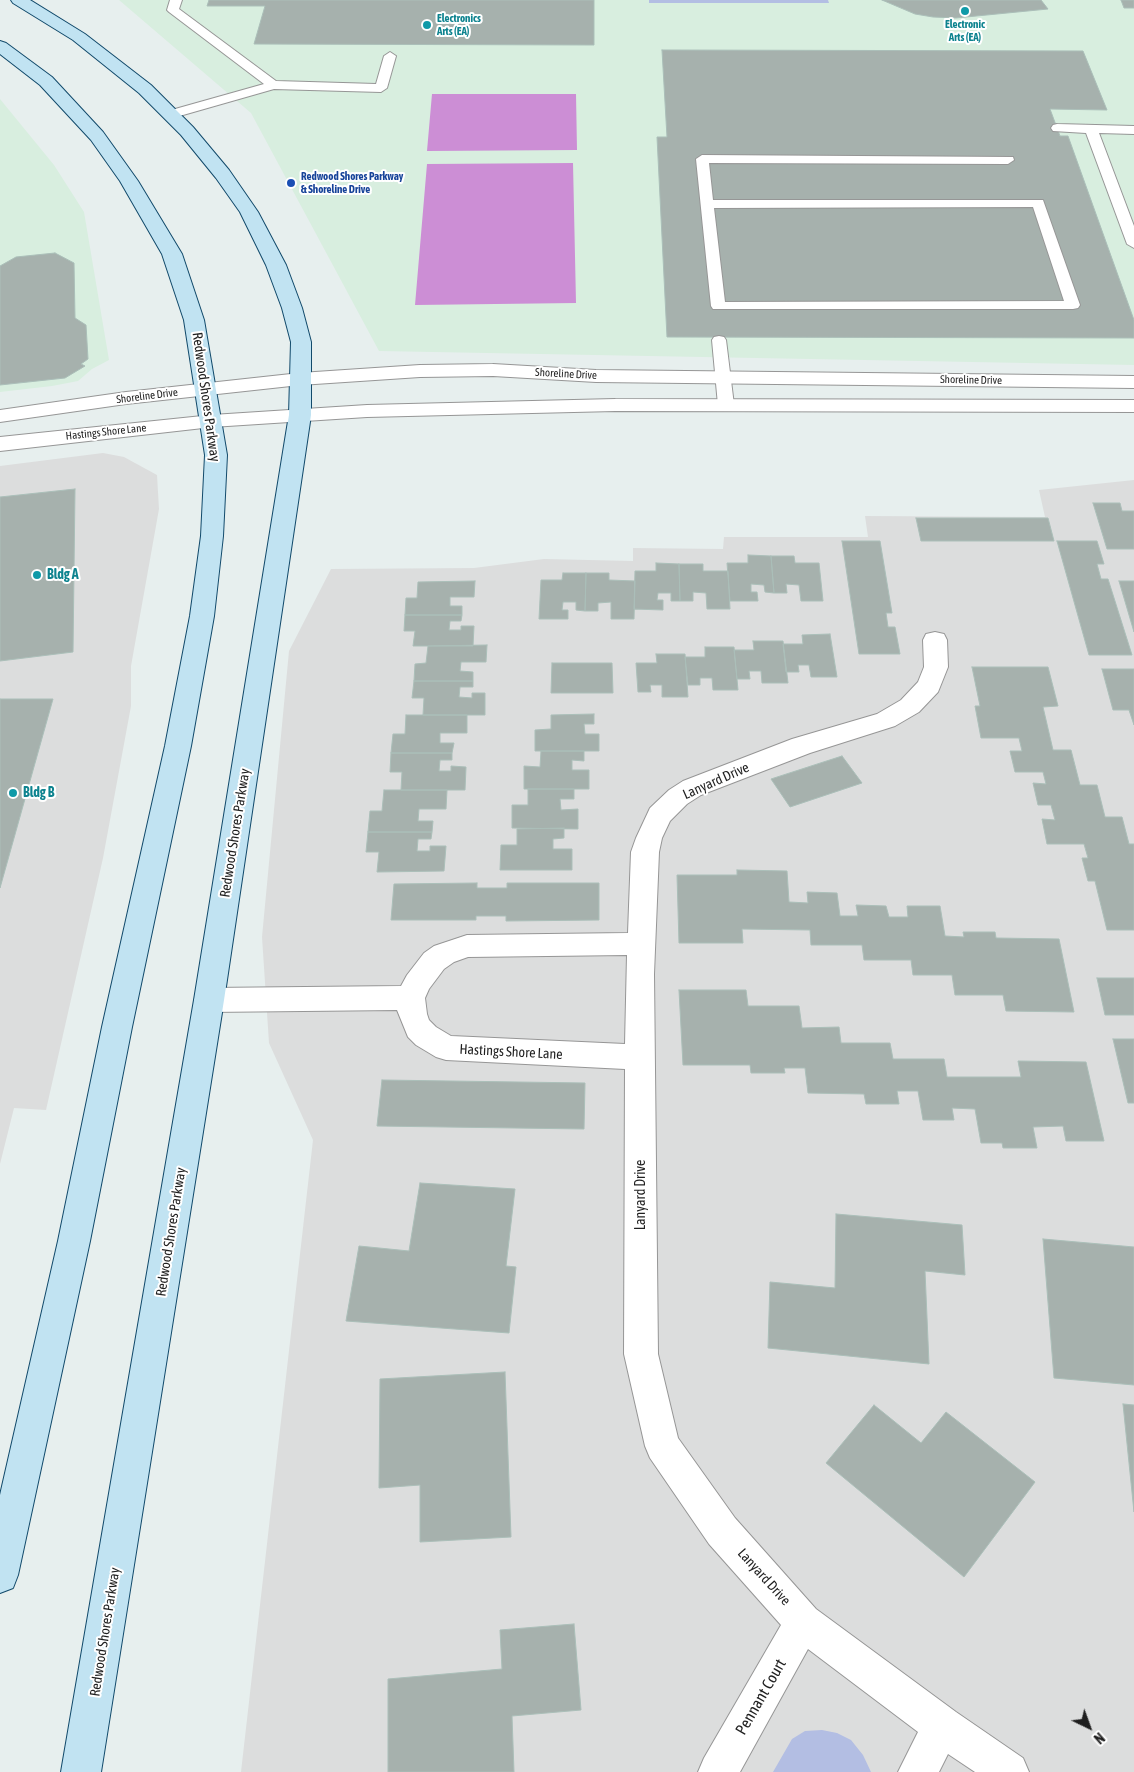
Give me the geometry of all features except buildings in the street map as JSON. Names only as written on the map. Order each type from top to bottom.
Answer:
[{"type":"main road","name":"Redwood Shores Parkway","points":[[19,0],[92,46],[145,89],[172,114],[223,174],[249,212],[266,245],[292,308],[301,342],[300,415],[209,1000],[81,1772]]},
{"type":"main road","name":"Redwood Shores Parkway","points":[[0,46],[46,81],[96,136],[149,214],[172,254],[186,290],[194,320],[203,365],[204,389],[212,420],[216,455],[212,536],[202,616],[180,737],[116,1027],[74,1241],[0,1575]]},
{"type":"street","name":"Shoreline Drive","points":[[0,416],[204,389],[300,379],[420,370],[492,370],[596,376],[1134,382]]},
{"type":"street","name":"Shoreline Drive","points":[[212,420],[367,410],[726,405],[1134,406]]},
{"type":"street","name":"Hastings Shore Lane","points":[[0,444],[212,420]]},
{"type":"street","name":"Lanyard Drive","points":[[935,640],[936,667],[932,679],[929,686],[910,706],[886,720],[801,746],[692,788],[678,797],[659,815],[649,838],[645,852],[642,944],[641,1354],[662,1446],[722,1531],[804,1622],[942,1726],[1009,1772]]},
{"type":"street","points":[[209,1000],[411,998],[416,983],[434,961],[444,954],[466,946],[642,944]]},
{"type":"street","name":"Hastings Shore Lane","points":[[411,998],[412,1014],[418,1028],[426,1036],[446,1048],[641,1057]]},
{"type":"street","name":"Pennant Court","points":[[718,1772],[804,1622]]},
{"type":"street","points":[[918,1772],[942,1726]]},
{"type":"lane","points":[[176,0],[172,10],[273,86]]},
{"type":"lane","points":[[172,114],[273,86],[380,88],[390,56]]},
{"type":"lane","points":[[1057,128],[1134,130]]},
{"type":"lane","points":[[1091,129],[1134,244]]},
{"type":"lane","points":[[708,204],[1038,203],[1073,305],[718,306],[702,159],[1008,160]]},
{"type":"lane","points":[[719,340],[726,405]]},
{"type":"shaded area","points":[[119,0],[1134,0],[1134,365],[379,351],[251,113]]},
{"type":"shaded area","points":[[649,0],[828,0],[829,3],[649,3]]},
{"type":"shaded area","points":[[432,94],[576,94],[577,150],[427,151]]},
{"type":"shaded area","points":[[0,99],[54,165],[84,212],[109,360],[92,369],[78,381],[0,392]]},
{"type":"shaded area","points":[[573,163],[576,303],[415,305],[427,164]]},
{"type":"shaded area","points":[[103,453],[124,457],[157,475],[159,509],[131,666],[131,706],[103,858],[46,1110],[14,1108],[0,1164],[0,466]]},
{"type":"shaded area","points":[[1134,480],[1134,1772],[241,1772],[313,1140],[269,1043],[262,937],[289,651],[331,569],[474,568],[544,559],[633,561],[633,548],[723,549],[724,537],[868,537],[865,516],[1045,517],[1039,490]]},
{"type":"shaded area","points":[[822,1730],[837,1733],[851,1740],[863,1755],[871,1772],[773,1772],[792,1739],[805,1731]]},
{"type":"place","name":"Electronic Arts (EA)","points":[[965,11]]},
{"type":"place","name":"Electronics Arts (EA)","points":[[427,25]]},
{"type":"place","name":"Redwood Shores Parkway & Shoreline Drive","points":[[291,183]]},
{"type":"place","name":"Bldg A","points":[[37,575]]},
{"type":"place","name":"Bldg B","points":[[13,793]]}]
